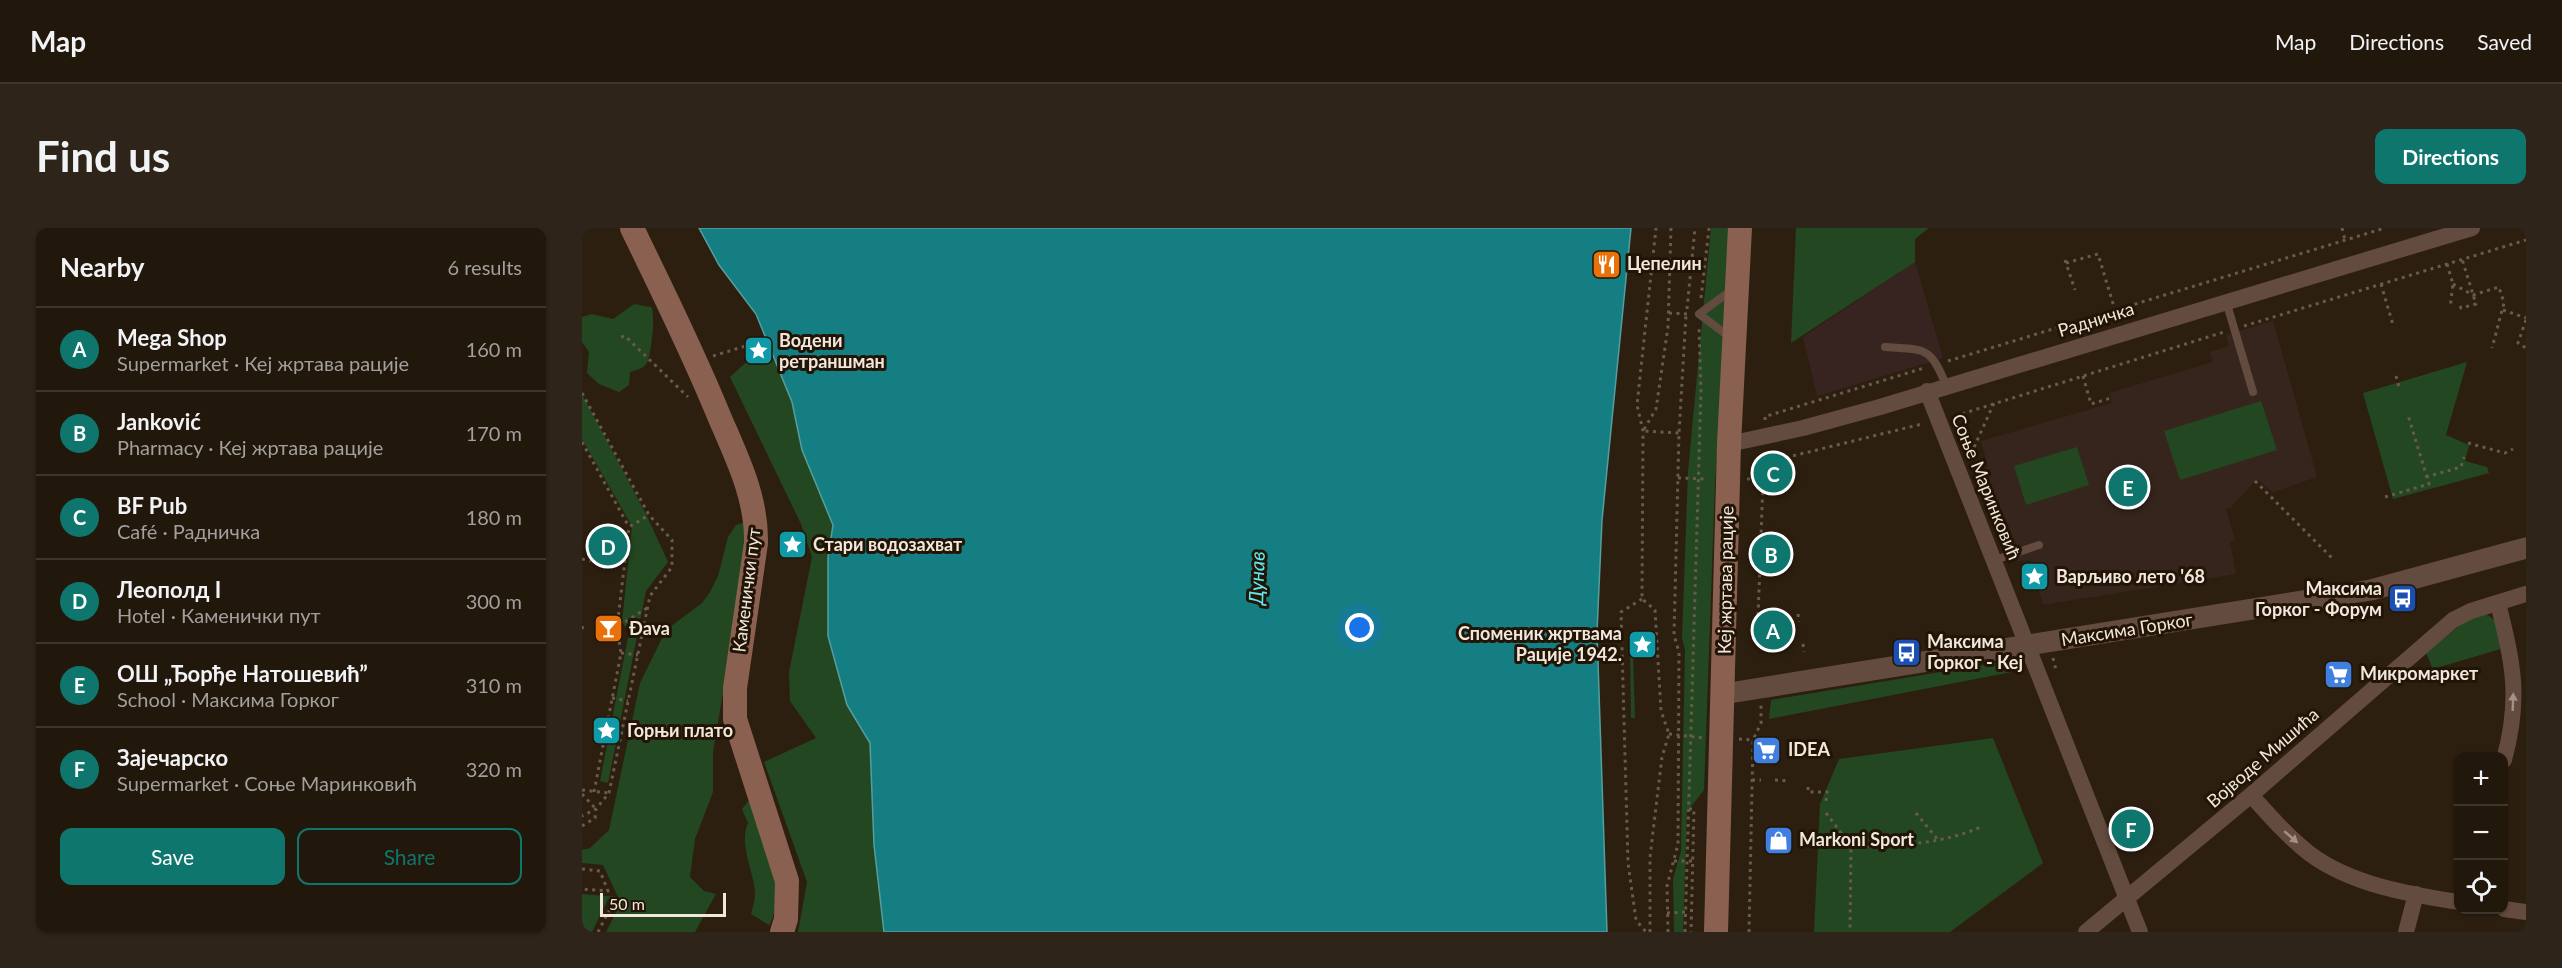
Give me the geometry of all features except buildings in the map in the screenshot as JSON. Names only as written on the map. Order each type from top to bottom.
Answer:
[{"type":"main road","name":"Каменички пут","points":[[632,228],[696,363],[752,497],[756,543],[735,688],[735,719],[788,881],[786,919],[782,932]]},
{"type":"main road","name":"Кеј жртава рације","points":[[1716,932],[1729,444],[1740,228]]},
{"type":"street","name":"Радничка","points":[[1729,444],[1803,428],[2472,228]]},
{"type":"street","name":"Соње Маринковић","points":[[1927,391],[2140,932]]},
{"type":"street","name":"Максима Горког","points":[[1723,694],[2371,590],[2526,548]]},
{"type":"street","points":[[2506,752],[2512,726],[2514,678],[2511,649],[2498,603],[2526,594]]},
{"type":"street","name":"Војводе Мишића","points":[[2086,932],[2251,795],[2453,620],[2498,603]]},
{"type":"street","points":[[2251,795],[2284,831],[2328,865],[2361,879],[2416,894],[2454,899]]},
{"type":"street","points":[[2406,932],[2416,894]]},
{"type":"street","points":[[2508,910],[2526,912]]},
{"type":"lane","points":[[1734,341],[1699,314],[1736,287]]},
{"type":"lane","points":[[2226,301],[2253,392]]},
{"type":"lane","points":[[1885,347],[1922,349],[1937,364],[1946,386]]},
{"type":"lane","points":[[1995,560],[2039,545]]},
{"type":"path","points":[[1642,599],[1643,431],[1637,405],[1656,228]]},
{"type":"path","points":[[1643,431],[1656,409],[1669,313],[1671,228]]},
{"type":"path","points":[[1668,932],[1667,886],[1678,844],[1679,652],[1674,635],[1677,478],[1686,314],[1695,228]]},
{"type":"path","points":[[1685,932],[1701,390],[1699,314],[1709,228]]},
{"type":"path","points":[[2342,228],[2346,240]]},
{"type":"path","points":[[1765,416],[2382,228]]},
{"type":"path","points":[[2074,290],[2066,262],[2098,254],[2115,310]]},
{"type":"path","points":[[2460,306],[2460,308],[2476,304],[2462,260]]},
{"type":"path","points":[[2446,264],[2452,284],[2450,309]]},
{"type":"path","points":[[2381,284],[2393,325]]},
{"type":"path","points":[[2452,284],[2473,295],[2499,287],[2504,303],[2492,348]]},
{"type":"path","points":[[2503,310],[2526,319],[2518,343],[2526,348]]},
{"type":"path","points":[[1669,313],[1699,314]]},
{"type":"path","points":[[621,337],[625,336],[686,394]]},
{"type":"path","points":[[723,353],[752,344]]},
{"type":"path","points":[[2083,376],[2091,404],[2111,398]]},
{"type":"path","points":[[2396,376],[2399,387]]},
{"type":"path","points":[[582,393],[649,515],[672,540],[672,567],[650,596],[647,608],[609,793],[596,809],[582,816]]},
{"type":"path","points":[[1971,454],[1994,403]]},
{"type":"path","points":[[2385,497],[2429,484],[2408,415]]},
{"type":"path","points":[[1757,645],[1764,464],[1923,423]]},
{"type":"path","points":[[1643,431],[1679,433]]},
{"type":"path","points":[[582,442],[629,527],[615,627],[621,653],[594,792]]},
{"type":"path","points":[[2468,442],[2505,453],[2512,449]]},
{"type":"path","points":[[2426,477],[2461,467],[2464,457]]},
{"type":"path","points":[[1677,478],[1712,479]]},
{"type":"path","points":[[1745,479],[1763,479]]},
{"type":"path","points":[[2255,481],[2334,560]]},
{"type":"path","points":[[629,527],[649,515]]},
{"type":"path","points":[[582,559],[591,561]]},
{"type":"path","points":[[619,564],[624,565]]},
{"type":"path","points":[[1642,599],[1655,610],[1661,711],[1669,734],[1662,757],[1650,857],[1648,932]]},
{"type":"path","points":[[1642,599],[1621,612],[1628,863],[1636,920],[1648,932]]},
{"type":"path","points":[[615,627],[647,608]]},
{"type":"path","points":[[1798,614],[1799,622]]},
{"type":"path","points":[[582,628],[584,623]]},
{"type":"path","points":[[1803,644],[1804,652]]},
{"type":"path","points":[[621,653],[638,655]]},
{"type":"path","points":[[2052,654],[2056,670],[2061,673]]},
{"type":"path","points":[[612,698],[628,701]]},
{"type":"path","points":[[1749,932],[1753,740],[1761,723],[1761,703]]},
{"type":"path","points":[[1669,734],[1706,738]]},
{"type":"path","points":[[1738,739],[1753,740]]},
{"type":"path","points":[[1752,780],[1761,780]]},
{"type":"path","points":[[1775,780],[1790,780]]},
{"type":"path","points":[[1808,787],[1809,792],[1827,792],[1826,801]]},
{"type":"path","points":[[582,792],[609,793]]},
{"type":"path","points":[[582,792],[596,809],[595,818],[582,826]]},
{"type":"path","points":[[1689,809],[1694,809],[1691,932]]},
{"type":"path","points":[[1826,813],[1851,846],[1850,932]]},
{"type":"path","points":[[1916,813],[1938,840]]},
{"type":"path","points":[[1851,846],[1892,846],[1938,840],[1960,836],[1981,827]]},
{"type":"path","points":[[1674,861],[1693,861]]},
{"type":"path","points":[[582,869],[600,871],[608,891],[582,889]]},
{"type":"path","points":[[598,932],[613,903]]},
{"type":"path","points":[[1667,913],[1691,911]]},
{"type":"shaded area","points":[[1915,262],[1943,358],[1817,396],[1803,337]]},
{"type":"shaded area","points":[[2273,321],[2317,477],[2273,492],[2257,479],[2230,508],[2226,508],[2235,540],[2230,542],[2236,574],[2043,605],[2030,560],[2017,561],[1982,470],[1988,467],[1981,441],[2112,403],[2109,393],[2213,362],[2210,352],[2229,346],[2226,335]]},
{"type":"green space","points":[[1711,228],[1731,228],[1715,484],[1704,790],[1687,812],[1683,932],[1674,932],[1673,879],[1681,851],[1685,650],[1682,638],[1688,471]]},
{"type":"green space","points":[[1796,228],[1929,228],[1915,239],[1915,262],[1791,343]]},
{"type":"green space","points":[[634,304],[651,307],[653,326],[650,352],[647,363],[642,368],[630,372],[629,385],[619,392],[599,384],[587,373],[589,352],[582,342],[582,317],[592,314],[613,319]]},
{"type":"green space","points":[[763,347],[778,367],[792,402],[802,450],[833,525],[828,557],[828,636],[847,705],[870,743],[874,845],[884,932],[798,932],[807,882],[764,762],[816,738],[790,701],[789,672],[812,557],[801,524],[730,377]]},
{"type":"green space","points":[[2467,362],[2446,435],[2469,445],[2465,461],[2487,467],[2489,473],[2393,499],[2363,393]]},
{"type":"green space","points":[[582,394],[646,514],[668,562],[646,591],[608,783],[600,781],[629,632],[622,622],[632,526],[582,439]]},
{"type":"green space","points":[[2261,401],[2277,450],[2180,480],[2164,431]]},
{"type":"green space","points":[[2077,447],[2089,485],[2026,505],[2014,466]]},
{"type":"green space","points":[[746,522],[745,563],[713,752],[713,792],[695,839],[690,877],[704,891],[716,894],[695,932],[606,932],[622,901],[608,899],[592,932],[582,932],[582,894],[618,897],[603,865],[582,863],[582,850],[590,848],[609,830],[640,683],[666,630],[702,603],[710,592],[718,576],[728,537],[736,525]]},
{"type":"green space","points":[[2485,613],[2496,621],[2504,648],[2433,669],[2426,653],[2465,621]]},
{"type":"green space","points":[[1641,634],[1651,634],[1652,641],[1638,654],[1633,655],[1635,718],[1631,718],[1630,646],[1632,641]]},
{"type":"green space","points":[[2008,661],[2012,672],[1769,719],[1771,700]]},
{"type":"green space","points":[[1993,738],[2043,863],[1950,932],[1814,932],[1820,804],[1839,759]]},
{"type":"green space","points":[[750,799],[775,880],[774,912],[769,925],[751,914],[755,897],[745,840],[748,823],[742,809]]},
{"type":"water","name":"Дунав","points":[[699,228],[1631,228],[1602,520],[1597,632],[1607,932],[884,932],[874,845],[870,743],[847,705],[828,636],[828,557],[833,525],[802,450],[792,402],[756,314],[719,265]]},
{"type":"place","name":"Цепелин","points":[[1606,264]]},
{"type":"place","name":"Водени ретраншман","points":[[758,351]]},
{"type":"place","name":"BF Pub","points":[[1773,473]]},
{"type":"place","name":"ОШ „Ђорђе Натошевић”","points":[[2128,487]]},
{"type":"place","name":"Стари водозахват","points":[[792,545]]},
{"type":"place","name":"Леополд I","points":[[608,546]]},
{"type":"place","name":"Janković","points":[[1771,554]]},
{"type":"place","name":"Варљиво лето '68","points":[[2035,577]]},
{"type":"place","name":"Максима Горког - Форум","points":[[2403,599]]},
{"type":"place","name":"Đava","points":[[608,629]]},
{"type":"place","name":"Mega Shop","points":[[1773,630]]},
{"type":"place","name":"Споменик жртвама Рације 1942.","points":[[1643,644]]},
{"type":"place","name":"Максима Горког - Кеј","points":[[1906,652]]},
{"type":"place","name":"Микромаркет","points":[[2339,674]]},
{"type":"place","name":"Горњи плато","points":[[606,731]]},
{"type":"place","name":"IDEA","points":[[1767,750]]},
{"type":"place","name":"Зајечарско","points":[[2131,829]]},
{"type":"place","name":"Markoni Sport","points":[[1778,840]]}]
